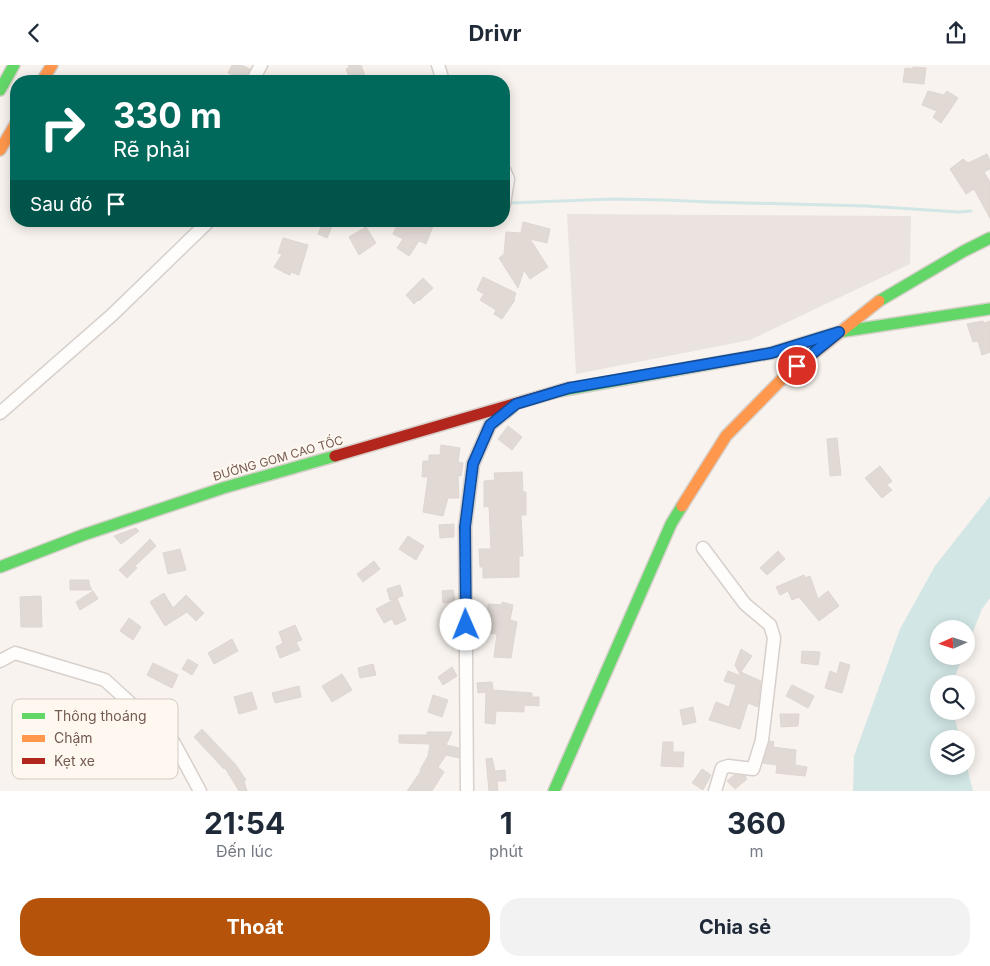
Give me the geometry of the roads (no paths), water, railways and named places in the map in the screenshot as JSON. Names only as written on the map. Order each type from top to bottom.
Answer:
[{"type":"main road","points":[[0,90],[14,65]]},
{"type":"main road","points":[[0,150],[10,133]]},
{"type":"main road","points":[[554,791],[671,523],[726,436],[782,378],[872,305],[964,251],[990,238]]},
{"type":"main road","points":[[516,404],[569,388],[771,353],[839,332],[990,309]]},
{"type":"main road","name":"ĐƯỜNG GOM CAO TỐC","points":[[0,567],[83,535],[223,488],[569,388]]},
{"type":"street","points":[[0,413],[112,315],[203,227]]},
{"type":"street","points":[[467,791],[465,527],[470,482],[473,464],[490,425],[516,404]]},
{"type":"street","points":[[703,548],[739,597],[770,625],[774,634],[759,754],[753,769],[728,766],[722,768],[714,791]]},
{"type":"street","points":[[0,661],[15,653],[105,679],[127,699]]},
{"type":"street","points":[[178,750],[200,791]]},
{"type":"waterway","points":[[510,203],[613,199],[867,206],[958,212],[971,211]]}]
